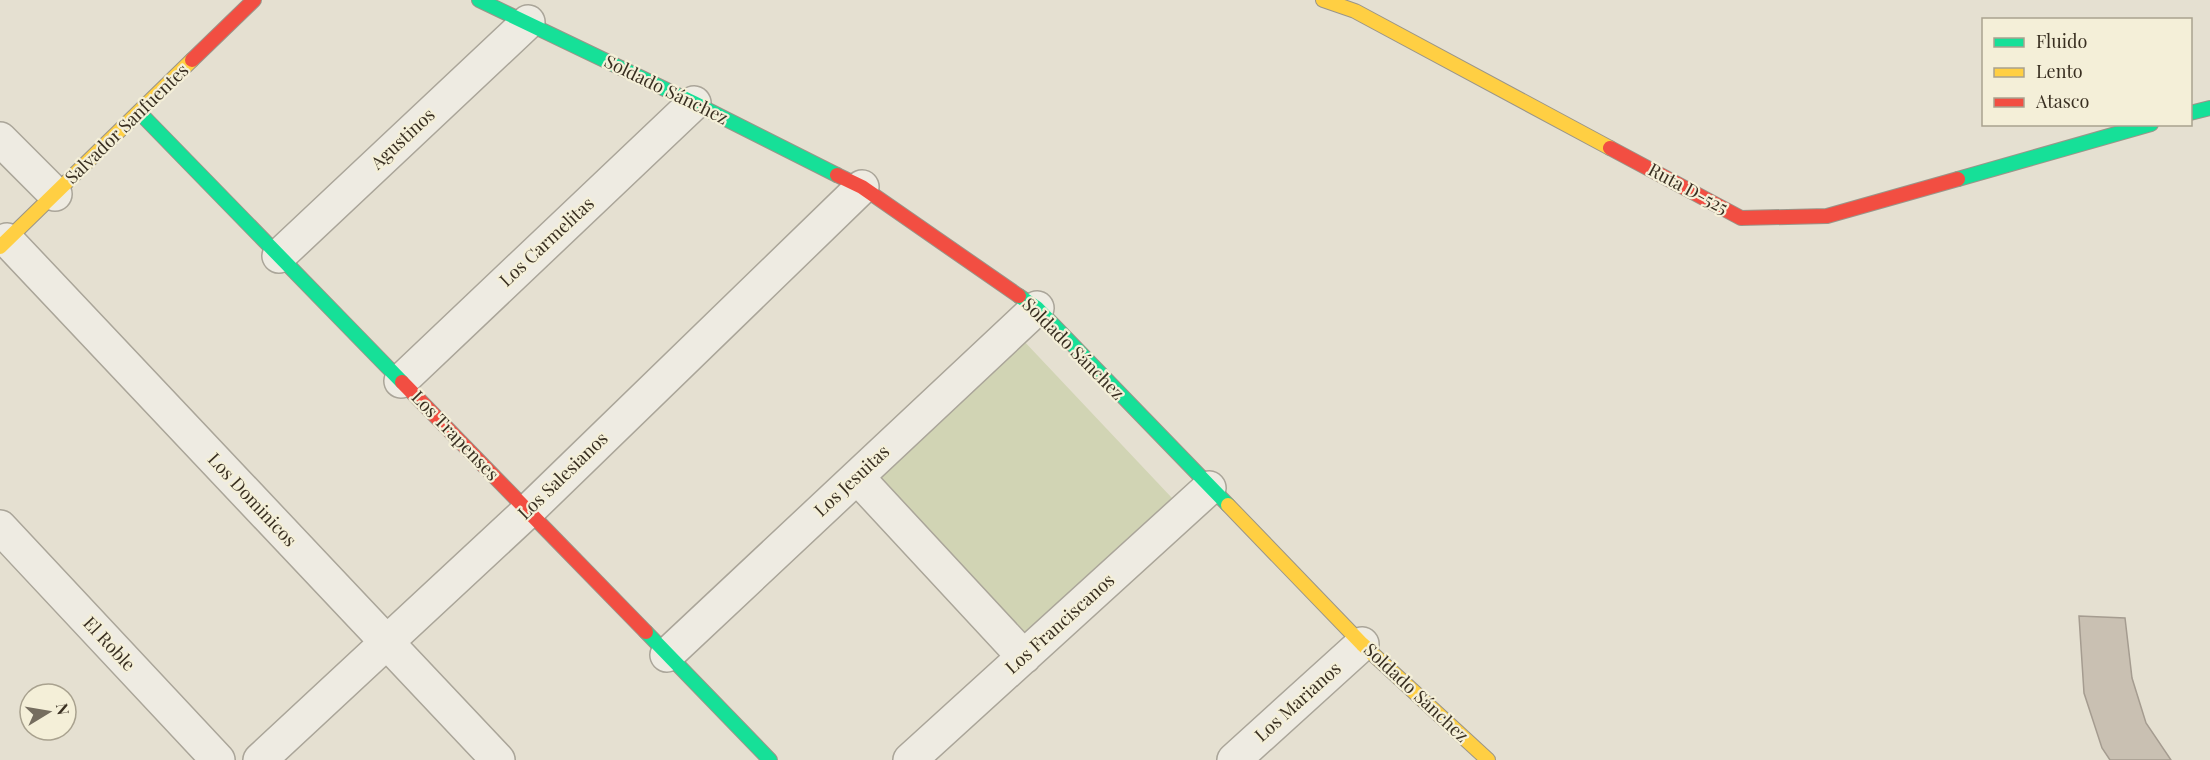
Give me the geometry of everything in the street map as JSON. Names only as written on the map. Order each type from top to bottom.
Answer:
[{"type":"street","name":"Salvador Sanfuentes","points":[[4,243],[254,0]]},
{"type":"street","name":"Soldado Sánchez","points":[[479,0],[694,103],[862,188],[1036,308],[1362,644],[1488,760]]},
{"type":"street","name":"Ruta D-525","points":[[1323,0],[1354,11],[1741,218],[1827,216],[2144,126]]},
{"type":"street","name":"Agustinos","points":[[279,256],[528,22]]},
{"type":"street","name":"Los Carmelitas","points":[[401,381],[694,103]]},
{"type":"street","points":[[2192,112],[2210,108]]},
{"type":"street","name":"Los Trapenses","points":[[139,112],[770,760]]},
{"type":"street","points":[[0,139],[55,194]]},
{"type":"street","name":"Los Salesianos","points":[[260,760],[528,511],[862,188]]},
{"type":"street","name":"Los Dominicos","points":[[4,243],[498,760]]},
{"type":"street","name":"Los Jesuitas","points":[[667,655],[1036,308]]},
{"type":"street","points":[[856,477],[1024,657]]},
{"type":"street","name":"Los Franciscanos","points":[[910,760],[1209,488]]},
{"type":"street","name":"El Roble","points":[[0,527],[218,760]]},
{"type":"street","name":"Los Marianos","points":[[1234,760],[1362,644]]},
{"type":"green space","points":[[1022,339],[1172,498],[1023,639],[873,480]]},
{"type":"building","points":[[2079,616],[2125,618],[2132,678],[2146,723],[2171,760],[2110,760],[2102,748],[2084,693]]},
{"type":"traffic: fast","points":[[479,0],[694,103],[837,175]]},
{"type":"traffic: fast","points":[[2192,112],[2210,108]]},
{"type":"traffic: fast","points":[[139,112],[402,382]]},
{"type":"traffic: fast","points":[[1958,179],[2144,126]]},
{"type":"traffic: fast","points":[[1019,296],[1037,308],[1228,505]]},
{"type":"traffic: fast","points":[[646,632],[770,760]]},
{"type":"traffic: slow","points":[[1323,0],[1355,11],[1610,148]]},
{"type":"traffic: slow","points":[[0,247],[192,60]]},
{"type":"traffic: slow","points":[[1228,505],[1362,644],[1488,760]]},
{"type":"traffic: jam","points":[[192,60],[254,0]]},
{"type":"traffic: jam","points":[[1610,148],[1741,218],[1827,216],[1958,179]]},
{"type":"traffic: jam","points":[[837,175],[862,187],[1019,296]]},
{"type":"traffic: jam","points":[[402,382],[646,632]]}]
